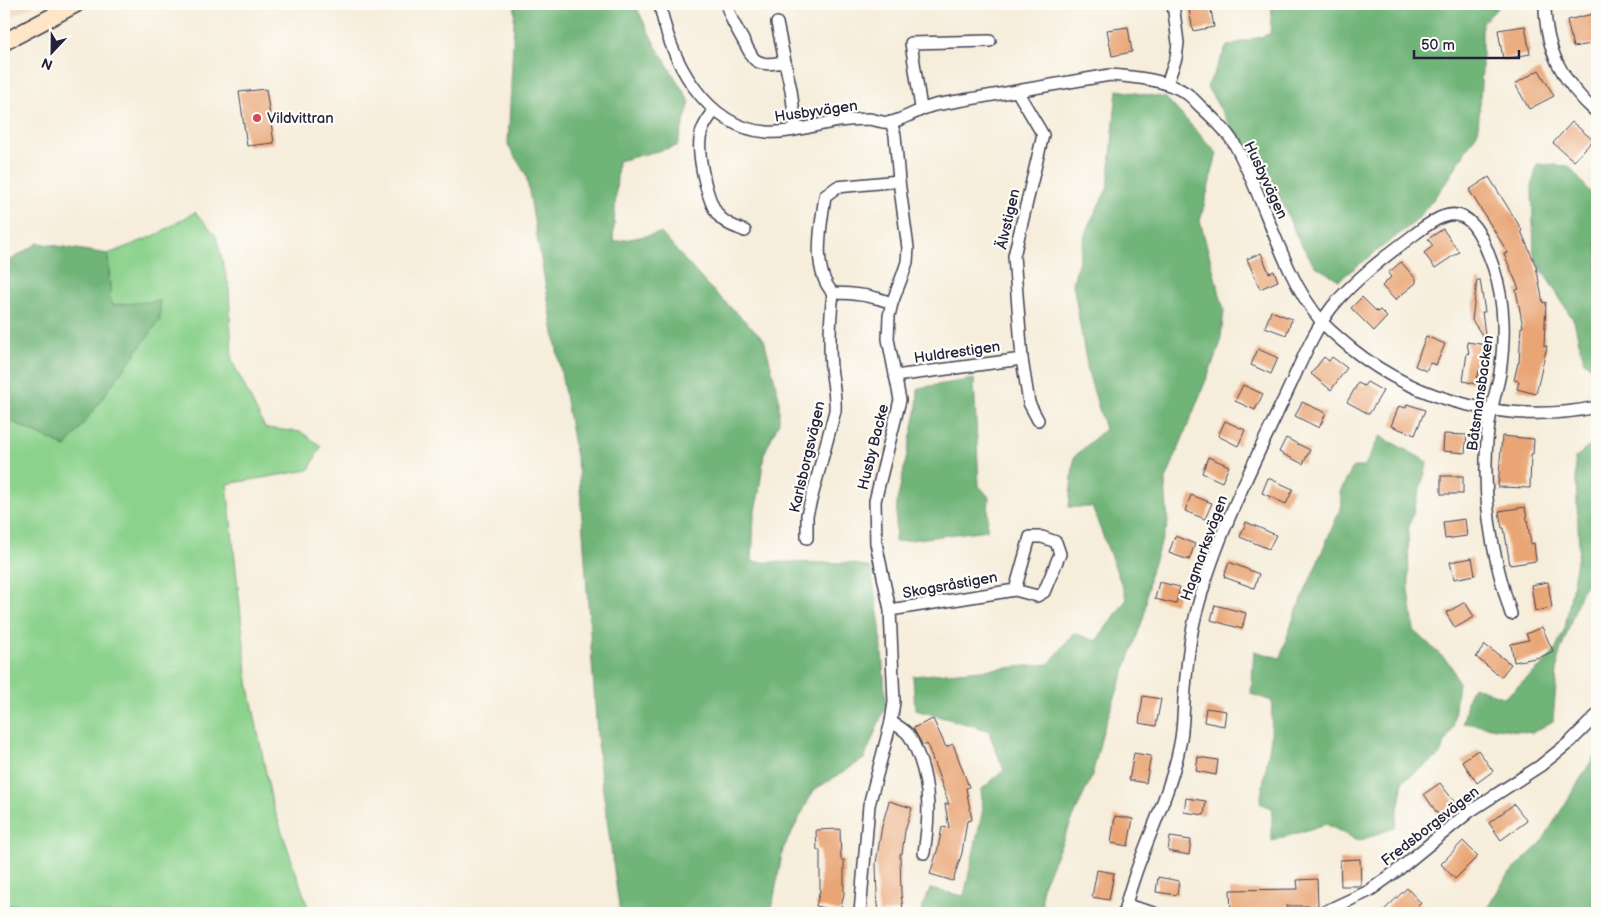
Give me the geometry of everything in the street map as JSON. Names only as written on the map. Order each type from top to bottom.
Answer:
[{"type":"main road","points":[[4,42],[76,4]]},
{"type":"street","name":"Husbyvägen","points":[[660,4],[663,22],[672,49],[688,78],[714,111],[733,123],[750,129],[769,132],[838,121],[870,119],[891,122],[921,108],[1110,74],[1138,77],[1167,84],[1186,93],[1216,121],[1234,144],[1291,273],[1304,297],[1322,322],[1361,356],[1407,384],[1455,402],[1492,409],[1548,414],[1597,407]]},
{"type":"street","points":[[726,4],[732,22],[757,62],[764,64],[785,62]]},
{"type":"street","points":[[1167,84],[1176,58],[1178,43],[1173,4]]},
{"type":"street","points":[[1545,4],[1545,25],[1560,68],[1576,92],[1597,113]]},
{"type":"street","points":[[777,23],[791,90],[796,129]]},
{"type":"street","points":[[921,108],[911,43],[990,41]]},
{"type":"street","name":"Älvstigen","points":[[1017,91],[1043,135],[1014,256],[1022,358],[1030,403],[1038,420]]},
{"type":"street","points":[[714,111],[701,133],[699,145],[705,184],[711,203],[719,216],[728,224],[745,231]]},
{"type":"street","name":"Husby Backe","points":[[860,913],[870,805],[891,722],[894,702],[890,610],[876,543],[875,501],[900,400],[888,339],[889,316],[892,303],[904,274],[908,248],[895,135],[891,122]]},
{"type":"street","points":[[892,303],[860,293],[833,293],[826,285],[822,274],[819,237],[825,196],[837,187],[899,181]]},
{"type":"street","name":"Båtsmansbacken","points":[[1322,322],[1334,306],[1368,272],[1436,219],[1449,214],[1464,217],[1480,234],[1492,261],[1500,289],[1504,317],[1504,342],[1500,376],[1492,409],[1486,461],[1486,499],[1497,570],[1511,614]]},
{"type":"street","name":"Karlsborgsvägen","points":[[806,538],[807,515],[835,411],[836,398],[831,369],[830,340],[830,311],[833,293]]},
{"type":"street","name":"Hagmarksvägen","points":[[1125,909],[1181,743],[1186,666],[1194,624],[1205,583],[1251,469],[1322,322]]},
{"type":"street","name":"Huldrestigen","points":[[895,376],[1022,358]]},
{"type":"street","name":"Skogsråstigen","points":[[890,610],[1015,590],[1037,596],[1044,592],[1060,554],[1056,542],[1042,537],[1030,537],[1015,590]]},
{"type":"street","name":"Fredsborgsvägen","points":[[1322,913],[1369,891],[1398,870],[1468,812],[1540,766],[1571,741],[1597,715]]},
{"type":"street","points":[[891,722],[907,734],[915,747],[924,770],[928,794],[929,824],[924,853]]},
{"type":"street","points":[[1125,909],[1154,913]]},
{"type":"shaded area","points":[[4,4],[36,4],[4,21]]},
{"type":"green space","points":[[515,4],[635,4],[654,43],[690,102],[677,146],[618,161],[613,242],[661,233],[706,284],[764,339],[779,398],[779,422],[764,454],[754,515],[752,562],[851,563],[871,568],[880,626],[886,705],[864,759],[814,790],[783,849],[771,913],[620,913],[599,762],[579,474],[526,175],[508,145]]},
{"type":"green space","points":[[1272,4],[1502,4],[1482,23],[1482,69],[1478,131],[1448,180],[1416,221],[1339,280],[1315,266],[1298,239],[1272,180],[1230,125],[1207,87],[1227,46],[1270,34]]},
{"type":"green space","points":[[1117,90],[1166,98],[1217,153],[1200,221],[1224,310],[1220,345],[1165,482],[1168,524],[1150,573],[1144,616],[1103,731],[1092,776],[1042,887],[1042,913],[923,913],[921,909],[930,889],[964,896],[983,809],[981,790],[1004,770],[988,730],[915,710],[913,676],[1049,664],[1074,633],[1096,641],[1127,599],[1092,507],[1069,507],[1074,457],[1105,429],[1088,372],[1073,283],[1087,228],[1108,187]]},
{"type":"green space","points":[[1537,164],[1569,166],[1597,201],[1597,371],[1584,361],[1574,321],[1534,257],[1532,187]]},
{"type":"green space","points":[[195,212],[216,236],[229,287],[232,361],[265,428],[301,432],[321,446],[309,470],[227,484],[248,682],[272,803],[310,913],[4,913],[4,418],[66,447],[160,302],[111,305],[108,254],[156,235]]},
{"type":"green space","points":[[38,243],[108,254],[111,305],[160,301],[160,320],[66,447],[4,418],[4,264]]},
{"type":"green space","points":[[974,379],[979,486],[989,497],[987,530],[895,542],[897,502],[917,408],[918,388]]},
{"type":"green space","points":[[1380,436],[1428,462],[1408,530],[1409,589],[1414,630],[1451,665],[1458,682],[1453,726],[1439,756],[1403,781],[1395,827],[1359,841],[1326,824],[1272,841],[1272,808],[1260,803],[1271,738],[1272,701],[1251,694],[1254,651],[1280,658],[1294,617],[1342,505],[1340,492],[1353,467],[1364,467]]},
{"type":"green space","points":[[1597,440],[1597,571],[1581,592],[1558,659],[1553,721],[1532,733],[1463,723],[1468,697],[1473,686],[1504,698],[1544,664],[1555,651],[1565,628],[1579,549],[1575,458]]},
{"type":"green space","points":[[1597,752],[1597,913],[1484,913],[1507,876],[1541,843]]},
{"type":"water","points":[[16,904],[32,913],[4,913],[4,907]]},
{"type":"building","points":[[1188,4],[1210,4],[1214,27],[1193,31]]},
{"type":"building","points":[[1597,13],[1597,43],[1573,47],[1567,20]]},
{"type":"building","points":[[1525,26],[1530,54],[1503,59],[1498,30]]},
{"type":"building","points":[[1128,27],[1132,52],[1112,56],[1107,30]]},
{"type":"building","points":[[1539,70],[1554,96],[1529,109],[1515,84]]},
{"type":"building","name":"Vildvittran","points":[[266,89],[274,143],[247,146],[239,92]]},
{"type":"building","points":[[1572,122],[1593,140],[1574,161],[1553,143]]},
{"type":"building","points":[[1489,177],[1522,230],[1536,266],[1543,303],[1546,302],[1544,346],[1547,346],[1536,394],[1517,389],[1519,381],[1514,380],[1519,363],[1521,327],[1523,327],[1516,290],[1519,289],[1504,254],[1508,253],[1469,190]]},
{"type":"building","points":[[1443,229],[1459,252],[1435,268],[1424,253],[1433,246],[1428,239]]},
{"type":"building","points":[[1261,253],[1269,273],[1274,271],[1278,281],[1260,289],[1247,259]]},
{"type":"building","points":[[1401,262],[1416,279],[1416,283],[1395,300],[1382,286],[1391,277],[1388,273]]},
{"type":"building","points":[[1477,280],[1480,280],[1485,312],[1482,312],[1486,341],[1472,320]]},
{"type":"building","points":[[1362,297],[1377,312],[1380,310],[1387,317],[1374,331],[1351,308]]},
{"type":"building","points":[[1271,311],[1292,319],[1286,335],[1265,327]]},
{"type":"building","points":[[1426,336],[1445,344],[1436,365],[1430,363],[1426,371],[1415,366]]},
{"type":"building","points":[[1467,342],[1487,345],[1483,371],[1479,371],[1476,384],[1463,381],[1467,353],[1469,354]]},
{"type":"building","points":[[1258,349],[1278,358],[1271,374],[1251,365]]},
{"type":"building","points":[[1324,357],[1329,361],[1332,357],[1347,368],[1331,390],[1311,374]]},
{"type":"building","points":[[1367,382],[1383,391],[1369,414],[1347,402],[1358,383],[1364,386]]},
{"type":"building","points":[[1243,385],[1263,394],[1255,410],[1235,401]]},
{"type":"building","points":[[1302,402],[1326,413],[1319,428],[1295,416]]},
{"type":"building","points":[[1407,404],[1425,410],[1415,435],[1391,426],[1399,406],[1406,408]]},
{"type":"building","points":[[1225,421],[1245,430],[1238,446],[1218,436]]},
{"type":"building","points":[[1444,434],[1467,435],[1465,453],[1443,451]]},
{"type":"building","points":[[1502,436],[1534,439],[1533,454],[1531,454],[1530,488],[1498,487]]},
{"type":"building","points":[[1286,438],[1310,450],[1303,464],[1279,452]]},
{"type":"building","points":[[1208,457],[1229,466],[1222,482],[1202,473]]},
{"type":"building","points":[[1441,476],[1463,476],[1463,494],[1441,494]]},
{"type":"building","points":[[1268,478],[1293,489],[1286,504],[1262,493]]},
{"type":"building","points":[[1191,495],[1212,503],[1205,519],[1185,511]]},
{"type":"building","points":[[1525,507],[1531,544],[1534,543],[1536,561],[1510,565],[1504,528],[1502,528],[1499,511]]},
{"type":"building","points":[[1465,519],[1467,536],[1445,539],[1443,522]]},
{"type":"building","points":[[1246,522],[1276,535],[1269,549],[1240,537]]},
{"type":"building","points":[[1175,536],[1195,544],[1189,560],[1169,553]]},
{"type":"building","points":[[1472,558],[1475,575],[1454,579],[1450,562]]},
{"type":"building","points":[[1229,562],[1259,574],[1254,588],[1224,577]]},
{"type":"building","points":[[1159,582],[1180,587],[1176,604],[1155,599]]},
{"type":"building","points":[[1548,582],[1552,608],[1535,611],[1531,585]]},
{"type":"building","points":[[1465,602],[1474,617],[1455,628],[1446,613]]},
{"type":"building","points":[[1215,605],[1246,613],[1242,629],[1211,620]]},
{"type":"building","points":[[1542,627],[1553,651],[1541,657],[1514,662],[1511,644],[1529,640],[1526,634]]},
{"type":"building","points":[[1485,645],[1511,664],[1501,677],[1476,657]]},
{"type":"building","points":[[1143,696],[1161,699],[1156,726],[1139,723]]},
{"type":"building","points":[[1206,708],[1226,711],[1224,726],[1204,722]]},
{"type":"building","points":[[933,719],[946,747],[953,744],[969,787],[966,788],[972,820],[967,821],[962,853],[953,881],[930,874],[942,827],[949,828],[945,804],[949,804],[927,744],[923,746],[913,728]]},
{"type":"building","points":[[1478,750],[1493,771],[1477,783],[1462,761]]},
{"type":"building","points":[[1134,753],[1151,756],[1146,783],[1129,780]]},
{"type":"building","points":[[1198,757],[1218,760],[1216,775],[1196,771]]},
{"type":"building","points":[[1440,783],[1456,804],[1439,816],[1424,794]]},
{"type":"building","points":[[1186,798],[1206,801],[1204,815],[1184,812]]},
{"type":"building","points":[[889,801],[912,808],[905,831],[902,854],[900,854],[903,910],[879,913],[876,863],[882,826]]},
{"type":"building","points":[[1514,804],[1527,821],[1501,840],[1489,823]]},
{"type":"building","points":[[1115,816],[1133,819],[1128,846],[1111,843]]},
{"type":"building","points":[[840,829],[841,860],[844,860],[844,894],[840,912],[816,906],[820,890],[820,850],[817,850],[816,830]]},
{"type":"building","points":[[1170,837],[1191,840],[1189,855],[1168,851]]},
{"type":"building","points":[[1463,841],[1478,856],[1455,879],[1441,864]]},
{"type":"building","points":[[1360,859],[1361,886],[1341,886],[1340,860]]},
{"type":"building","points":[[1097,870],[1114,873],[1109,900],[1092,897]]},
{"type":"building","points":[[1158,877],[1179,881],[1177,895],[1156,892]]},
{"type":"building","points":[[1317,879],[1318,906],[1286,906],[1287,913],[1231,913],[1230,890],[1298,889],[1297,880]]},
{"type":"building","points":[[1407,888],[1421,903],[1411,913],[1381,913]]},
{"type":"place","name":"Vildvittran","points":[[257,118]]}]
